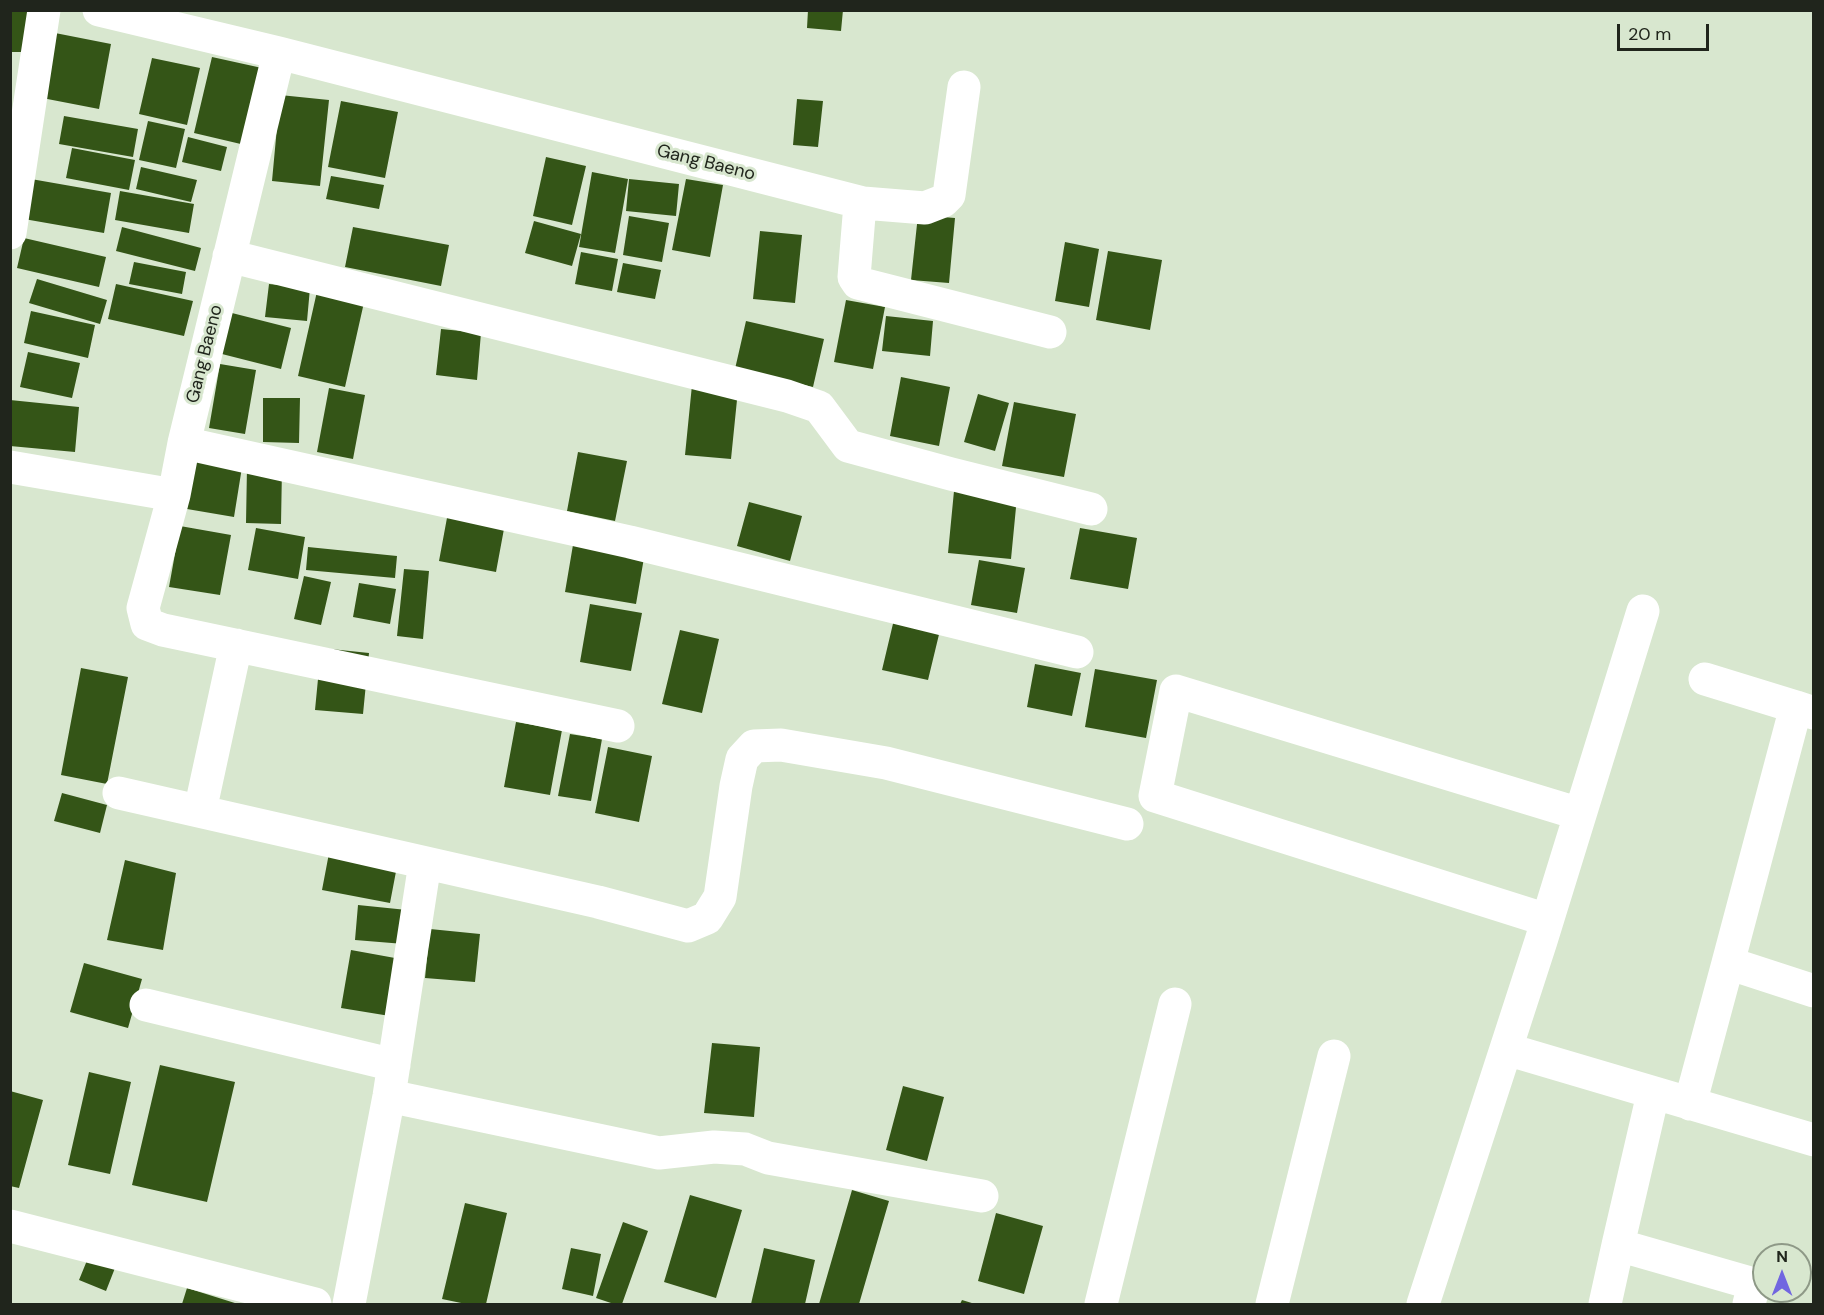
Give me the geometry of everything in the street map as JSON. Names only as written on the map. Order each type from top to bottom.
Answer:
[{"type":"street","points":[[10,233],[44,10]]},
{"type":"street","name":"Gang Baeno","points":[[99,10],[279,53],[862,203],[925,208],[943,201],[949,195],[964,87]]},
{"type":"street","name":"Gang Baeno","points":[[236,645],[163,630],[147,624],[143,608],[174,495],[184,443],[279,53]]},
{"type":"street","points":[[862,203],[854,277],[858,283],[1050,332]]},
{"type":"street","points":[[230,256],[787,396],[819,407],[848,446],[1091,509]]},
{"type":"street","points":[[184,443],[630,542],[1077,652]]},
{"type":"street","points":[[10,467],[174,495]]},
{"type":"street","points":[[1423,1305],[1547,920],[1643,611]]},
{"type":"street","points":[[200,811],[236,645],[618,726]]},
{"type":"street","points":[[1690,1104],[1728,963],[1805,710],[1705,680]]},
{"type":"street","points":[[1547,920],[1155,796],[1176,691],[1580,814]]},
{"type":"street","points":[[119,793],[598,902],[688,926],[707,918],[720,897],[742,759],[754,746],[782,745],[886,763],[1127,824]]},
{"type":"street","points":[[349,1305],[391,1080],[425,863]]},
{"type":"street","points":[[1728,963],[1814,991]]},
{"type":"street","points":[[1101,1305],[1175,1004]]},
{"type":"street","points":[[146,1005],[391,1080],[659,1154],[714,1147],[746,1149],[768,1158],[982,1196]]},
{"type":"street","points":[[1506,1049],[1814,1140]]},
{"type":"street","points":[[1272,1305],[1334,1056]]},
{"type":"street","points":[[1605,1305],[1653,1094]]},
{"type":"street","points":[[10,1226],[315,1305]]},
{"type":"street","points":[[1618,1245],[1754,1284],[1749,1305]]},
{"type":"building","points":[[10,10],[34,10],[33,52],[10,52]]},
{"type":"building","points":[[808,10],[843,10],[841,31],[807,28]]},
{"type":"building","points":[[50,32],[111,44],[99,109],[37,97]]},
{"type":"building","points":[[212,57],[262,68],[245,145],[194,133]]},
{"type":"building","points":[[152,58],[200,68],[187,125],[139,114]]},
{"type":"building","points":[[280,95],[329,100],[320,186],[272,181]]},
{"type":"building","points":[[797,99],[823,101],[818,147],[793,145]]},
{"type":"building","points":[[341,101],[398,112],[385,178],[328,167]]},
{"type":"building","points":[[64,116],[138,129],[133,157],[59,144]]},
{"type":"building","points":[[148,121],[185,129],[176,168],[139,160]]},
{"type":"building","points":[[188,137],[227,147],[221,171],[182,162]]},
{"type":"building","points":[[72,148],[135,160],[129,190],[66,178]]},
{"type":"building","points":[[546,157],[586,166],[572,225],[533,216]]},
{"type":"building","points":[[141,167],[197,180],[191,202],[136,189]]},
{"type":"building","points":[[592,172],[628,179],[615,253],[579,247]]},
{"type":"building","points":[[331,176],[384,185],[379,209],[326,199]]},
{"type":"building","points":[[31,179],[111,193],[104,233],[24,219]]},
{"type":"building","points":[[629,179],[679,184],[676,216],[626,211]]},
{"type":"building","points":[[686,179],[723,185],[710,257],[672,250]]},
{"type":"building","points":[[120,191],[194,204],[189,233],[115,220]]},
{"type":"building","points":[[918,215],[955,218],[949,283],[911,280]]},
{"type":"building","points":[[629,216],[669,223],[662,262],[623,255]]},
{"type":"building","points":[[534,221],[581,234],[572,266],[525,253]]},
{"type":"building","points":[[122,227],[201,248],[195,271],[116,251]]},
{"type":"building","points":[[353,227],[449,245],[441,286],[345,267]]},
{"type":"building","points":[[760,231],[802,235],[795,303],[753,299]]},
{"type":"building","points":[[24,238],[106,257],[99,287],[17,268]]},
{"type":"building","points":[[1065,242],[1099,249],[1089,307],[1055,301]]},
{"type":"building","points":[[1108,251],[1162,260],[1150,330],[1096,320]]},
{"type":"building","points":[[581,252],[618,259],[612,291],[575,284]]},
{"type":"building","points":[[134,262],[186,272],[182,294],[129,284]]},
{"type":"building","points":[[623,263],[661,270],[655,299],[617,292]]},
{"type":"building","points":[[37,279],[107,300],[100,324],[29,303]]},
{"type":"building","points":[[116,284],[193,301],[184,336],[108,319]]},
{"type":"building","points":[[269,284],[310,288],[307,321],[265,317]]},
{"type":"building","points":[[318,287],[365,298],[345,387],[298,376]]},
{"type":"building","points":[[846,300],[885,307],[873,369],[834,362]]},
{"type":"building","points":[[31,311],[95,325],[88,358],[24,343]]},
{"type":"building","points":[[228,312],[291,328],[281,369],[218,353]]},
{"type":"building","points":[[886,316],[933,321],[930,356],[882,351]]},
{"type":"building","points":[[746,321],[824,339],[813,387],[735,369]]},
{"type":"building","points":[[441,329],[481,333],[477,380],[436,375]]},
{"type":"building","points":[[28,352],[80,363],[72,398],[20,387]]},
{"type":"building","points":[[220,364],[256,370],[245,434],[209,428]]},
{"type":"building","points":[[901,377],[950,387],[939,446],[890,436]]},
{"type":"building","points":[[692,385],[738,390],[731,459],[685,455]]},
{"type":"building","points":[[329,388],[365,395],[353,459],[317,452]]},
{"type":"building","points":[[978,394],[1009,403],[995,451],[964,442]]},
{"type":"building","points":[[263,398],[300,398],[299,443],[263,442]]},
{"type":"building","points":[[10,400],[79,407],[75,452],[10,446]]},
{"type":"building","points":[[1014,402],[1076,414],[1064,477],[1002,466]]},
{"type":"building","points":[[578,452],[627,461],[615,521],[567,511]]},
{"type":"building","points":[[197,453],[243,461],[234,517],[187,509]]},
{"type":"building","points":[[247,467],[282,468],[281,524],[246,523]]},
{"type":"building","points":[[954,491],[1017,497],[1011,559],[948,553]]},
{"type":"building","points":[[749,502],[802,516],[790,561],[737,546]]},
{"type":"building","points":[[449,507],[506,518],[496,572],[439,561]]},
{"type":"building","points":[[180,526],[231,535],[220,595],[169,587]]},
{"type":"building","points":[[256,528],[305,537],[298,579],[248,570]]},
{"type":"building","points":[[1080,528],[1137,538],[1128,589],[1070,579]]},
{"type":"building","points":[[574,539],[645,552],[636,604],[565,592]]},
{"type":"building","points":[[308,547],[397,556],[395,578],[306,570]]},
{"type":"building","points":[[979,560],[1025,568],[1017,613],[971,605]]},
{"type":"building","points":[[404,569],[429,571],[423,639],[397,636]]},
{"type":"building","points":[[304,576],[331,582],[321,625],[294,619]]},
{"type":"building","points":[[359,583],[396,589],[390,624],[353,617]]},
{"type":"building","points":[[590,604],[642,613],[631,671],[580,662]]},
{"type":"building","points":[[896,611],[942,622],[928,680],[882,670]]},
{"type":"building","points":[[680,630],[719,639],[702,713],[662,704]]},
{"type":"building","points":[[321,648],[369,653],[363,714],[315,710]]},
{"type":"building","points":[[1035,664],[1081,673],[1072,716],[1027,707]]},
{"type":"building","points":[[81,668],[128,677],[107,784],[61,775]]},
{"type":"building","points":[[1095,669],[1157,680],[1146,738],[1085,727]]},
{"type":"building","points":[[516,722],[562,730],[550,795],[504,787]]},
{"type":"building","points":[[570,734],[602,739],[591,801],[558,796]]},
{"type":"building","points":[[608,747],[652,756],[639,822],[595,813]]},
{"type":"building","points":[[62,793],[107,805],[100,833],[54,821]]},
{"type":"building","points":[[330,848],[398,861],[390,903],[322,890]]},
{"type":"building","points":[[125,860],[176,873],[163,950],[107,940]]},
{"type":"building","points":[[358,905],[407,910],[404,944],[355,940]]},
{"type":"building","points":[[430,929],[480,934],[475,982],[425,978]]},
{"type":"building","points":[[351,950],[406,960],[396,1017],[341,1008]]},
{"type":"building","points":[[84,963],[142,979],[128,1028],[70,1012]]},
{"type":"building","points":[[712,1043],[760,1047],[754,1117],[704,1113]]},
{"type":"building","points":[[160,1065],[235,1082],[207,1202],[132,1185]]},
{"type":"building","points":[[89,1072],[131,1082],[110,1174],[68,1165]]},
{"type":"building","points":[[903,1086],[944,1097],[927,1161],[886,1150]]},
{"type":"building","points":[[10,1091],[43,1100],[19,1188],[10,1186]]},
{"type":"building","points":[[852,1190],[889,1201],[859,1304],[819,1304]]},
{"type":"building","points":[[690,1195],[742,1210],[716,1298],[664,1282]]},
{"type":"building","points":[[465,1203],[507,1213],[486,1304],[466,1304],[442,1299]]},
{"type":"building","points":[[996,1213],[1043,1226],[1024,1294],[978,1281]]},
{"type":"building","points":[[623,1222],[648,1231],[622,1304],[614,1304],[596,1298]]},
{"type":"building","points":[[571,1248],[601,1254],[593,1296],[562,1289]]},
{"type":"building","points":[[764,1248],[815,1260],[805,1304],[751,1304]]},
{"type":"building","points":[[88,1258],[115,1268],[106,1291],[79,1280]]},
{"type":"building","points":[[187,1288],[238,1304],[182,1304]]},
{"type":"building","points":[[962,1300],[975,1304],[960,1304]]}]
